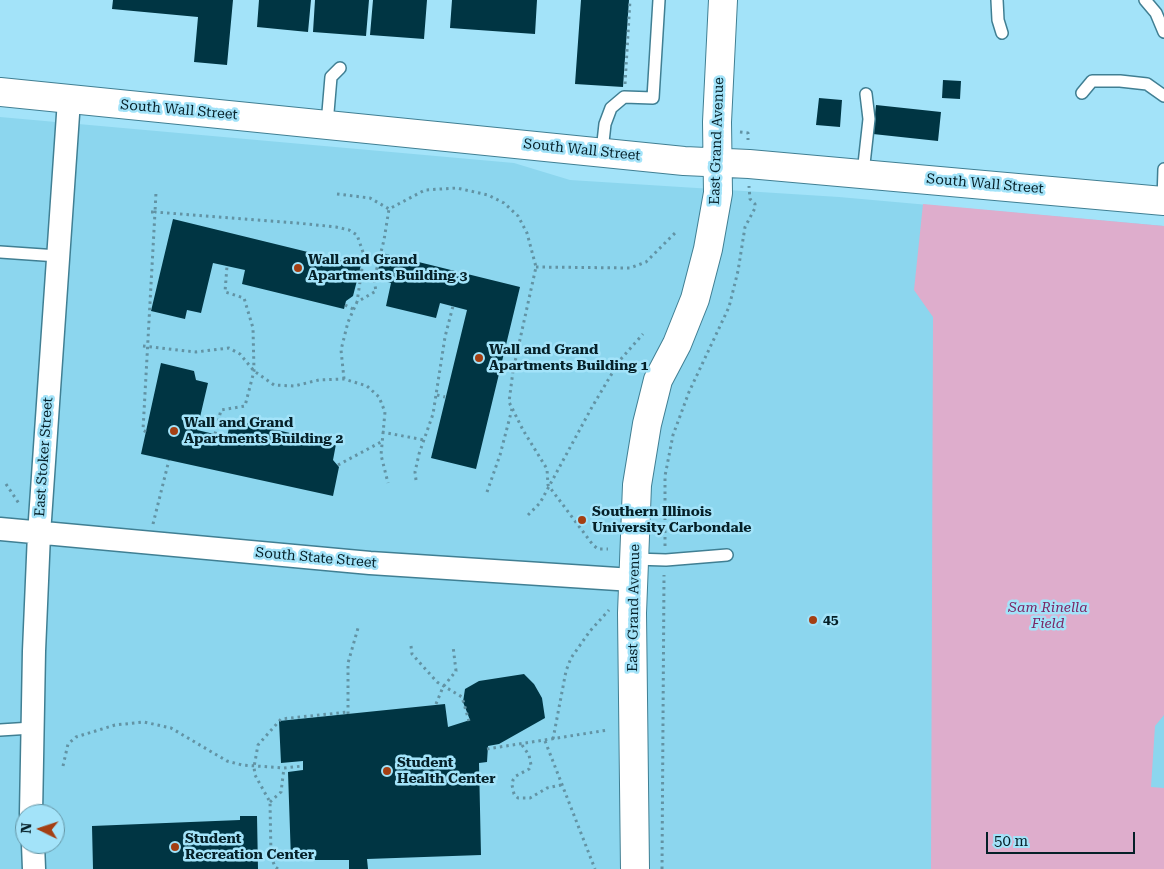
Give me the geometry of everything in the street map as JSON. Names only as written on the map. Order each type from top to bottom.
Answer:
[{"type":"main road","name":"East Grand Avenue","points":[[635,869],[634,570],[637,485],[647,424],[658,380],[677,344],[695,299],[718,193],[719,0]]},
{"type":"main road","name":"South Wall Street","points":[[0,92],[719,164],[749,164],[1163,201]]},
{"type":"street","name":"East Stoker Street","points":[[31,804],[39,534],[69,100]]},
{"type":"street","name":"South State Street","points":[[0,530],[370,563],[634,570]]},
{"type":"street","points":[[33,854],[34,869]]},
{"type":"lane","points":[[602,152],[605,124],[611,108],[624,97],[653,98],[659,0]]},
{"type":"lane","points":[[997,0],[998,20],[1002,33]]},
{"type":"lane","points":[[1145,0],[1156,14],[1164,32]]},
{"type":"lane","points":[[327,124],[331,76],[340,68]]},
{"type":"lane","points":[[1082,93],[1092,81],[1120,81],[1147,84],[1164,96]]},
{"type":"lane","points":[[863,174],[869,119],[866,94]]},
{"type":"lane","points":[[1163,201],[1164,169]]},
{"type":"lane","points":[[0,252],[58,256]]},
{"type":"lane","points":[[634,570],[666,560],[726,555]]},
{"type":"lane","points":[[0,730],[32,728]]},
{"type":"path","points":[[625,87],[630,0]]},
{"type":"path","points":[[389,210],[425,190],[457,188],[488,195],[504,203],[518,216],[527,233],[536,267],[513,371],[509,402],[522,430],[547,469],[548,485],[564,509],[598,549],[608,549]]},
{"type":"path","points":[[146,432],[143,430],[153,212],[156,192]]},
{"type":"path","points":[[337,194],[370,198],[389,210]]},
{"type":"path","points":[[664,540],[666,476],[673,435],[689,392],[729,307],[738,270],[745,227],[755,208],[755,204],[750,199]]},
{"type":"path","points":[[357,302],[376,291],[374,280],[389,210]]},
{"type":"path","points":[[153,212],[336,227],[349,230],[357,235],[364,255],[357,302],[348,322],[341,350],[344,379]]},
{"type":"path","points":[[536,267],[630,268],[646,262],[677,232]]},
{"type":"path","points":[[215,434],[220,410],[245,406],[254,371],[253,328],[244,298],[224,292],[227,266]]},
{"type":"path","points":[[345,305],[354,309]]},
{"type":"path","points":[[416,480],[416,467],[436,396],[445,337],[453,306]]},
{"type":"path","points":[[528,515],[540,503],[548,485],[620,360],[643,334]]},
{"type":"path","points":[[142,346],[196,352],[228,348],[240,354],[254,371],[274,385],[294,386],[319,380],[344,379],[367,386],[379,397],[385,412],[381,456],[388,483]]},
{"type":"path","points":[[436,396],[445,397]]},
{"type":"path","points":[[487,492],[500,455],[512,408]]},
{"type":"path","points":[[382,432],[424,440]]},
{"type":"path","points":[[338,465],[381,442]]},
{"type":"path","points":[[148,544],[169,460]]},
{"type":"path","points":[[662,869],[664,587]]},
{"type":"path","points":[[553,739],[566,670],[571,658],[590,631],[609,610]]},
{"type":"path","points":[[278,869],[275,867],[271,856],[270,802],[255,775],[254,767],[258,745],[281,719],[348,713],[348,663],[358,628]]},
{"type":"path","points":[[411,646],[412,654],[443,687],[462,698],[469,720]]},
{"type":"path","points":[[436,704],[443,687],[456,671],[454,646]]},
{"type":"path","points":[[64,766],[68,744],[76,737],[115,725],[144,722],[171,728],[226,761],[254,767],[284,768],[303,766]]},
{"type":"path","points":[[487,749],[608,730]]},
{"type":"path","points":[[545,741],[595,869]]},
{"type":"path","points":[[522,744],[529,754],[531,765],[529,770],[516,776],[513,780],[514,794],[518,798],[530,798],[547,788],[561,785]]},
{"type":"path","points":[[270,802],[281,792],[284,768]]},
{"type":"shaded area","name":"Southern Illinois University Carbondale","points":[[0,117],[514,163],[570,180],[839,197],[1164,226],[1164,869],[0,869]]},
{"type":"green space","name":"Sam Rinella Field","points":[[923,204],[1164,226],[1164,715],[1155,726],[1151,787],[1164,788],[1164,869],[931,869],[933,317],[914,290]]},
{"type":"building","points":[[113,0],[233,0],[227,65],[194,62],[198,17],[112,9]]},
{"type":"building","points":[[259,0],[311,0],[308,32],[257,27]]},
{"type":"building","points":[[315,0],[369,0],[366,36],[313,32]]},
{"type":"building","points":[[373,0],[427,0],[424,39],[370,35]]},
{"type":"building","points":[[452,0],[537,0],[535,34],[450,28]]},
{"type":"building","points":[[581,0],[629,0],[623,87],[575,84]]},
{"type":"building","points":[[943,80],[961,81],[960,99],[942,98]]},
{"type":"building","points":[[819,98],[842,100],[840,127],[816,125]]},
{"type":"building","points":[[876,105],[941,112],[938,141],[873,134]]},
{"type":"building","name":"Wall and Grand Apartments Building 3","points":[[173,219],[361,265],[353,296],[346,301],[344,309],[242,284],[245,270],[213,263],[201,313],[187,310],[185,319],[151,311]]},
{"type":"building","name":"Wall and Grand Apartments Building 1","points":[[382,253],[520,287],[476,469],[431,458],[467,310],[440,303],[436,318],[386,306],[391,283],[376,279]]},
{"type":"building","name":"Wall and Grand Apartments Building 2","points":[[161,363],[194,371],[196,380],[208,383],[197,430],[227,437],[231,419],[336,444],[333,460],[339,467],[333,496],[141,454]]},
{"type":"building","name":"Student Health Center","points":[[524,674],[534,684],[542,698],[545,718],[499,744],[488,746],[487,762],[479,763],[481,855],[367,859],[368,869],[349,869],[349,860],[291,860],[288,772],[303,770],[303,761],[281,763],[279,721],[445,704],[448,727],[470,720],[463,702],[465,689],[479,681]]},
{"type":"building","name":"Student Recreation Center","points":[[240,816],[257,816],[258,869],[93,869],[92,826],[240,820]]},
{"type":"place","name":"Wall and Grand Apartments Building 3","points":[[298,268]]},
{"type":"place","name":"Wall and Grand Apartments Building 1","points":[[479,358]]},
{"type":"place","name":"Wall and Grand Apartments Building 2","points":[[174,431]]},
{"type":"place","name":"Southern Illinois University Carbondale","points":[[582,520]]},
{"type":"place","name":"45","points":[[813,620]]},
{"type":"place","name":"Student Health Center","points":[[387,771]]},
{"type":"place","name":"Student Recreation Center","points":[[175,847]]}]
